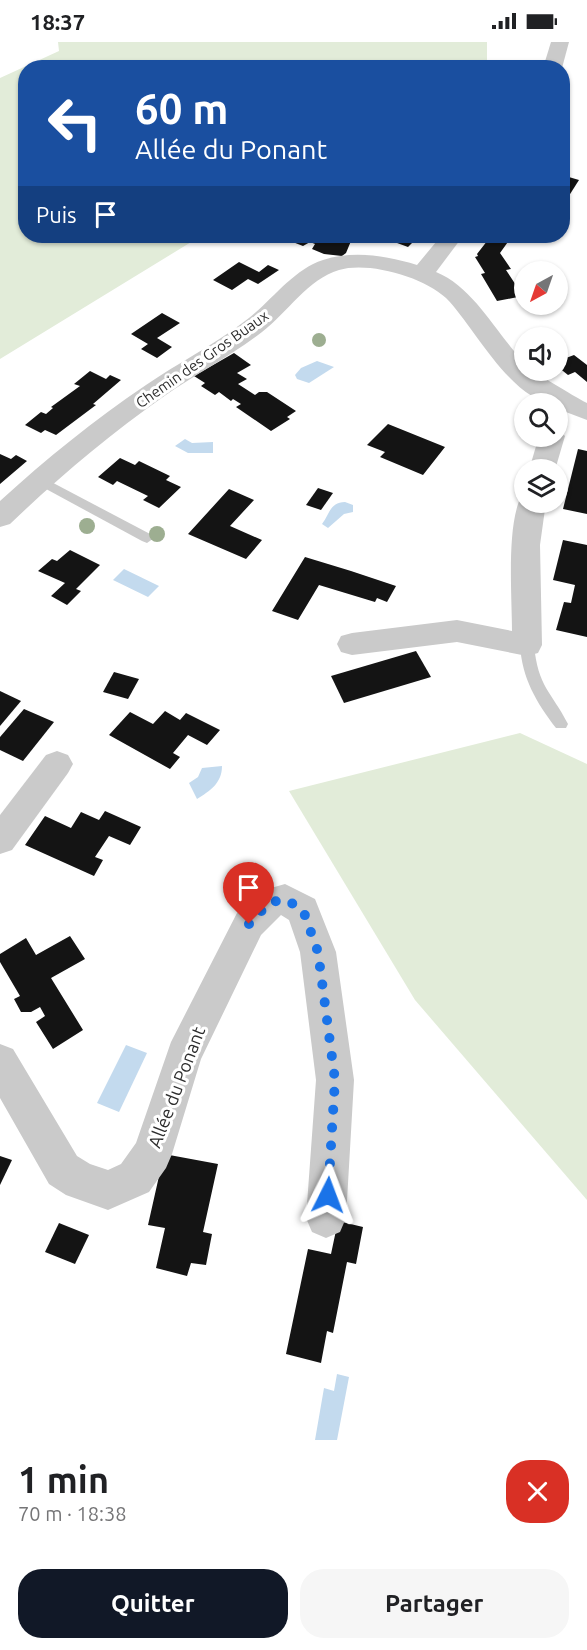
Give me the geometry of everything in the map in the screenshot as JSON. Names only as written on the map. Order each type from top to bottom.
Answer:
[{"type":"street","points":[[554,60],[560,42]]},
{"type":"street","points":[[422,274],[446,243]]},
{"type":"street","name":"Chemin des Gros Buaux","points":[[0,517],[40,480],[140,402],[256,325],[315,273],[331,264],[366,263],[400,268],[422,274],[444,285],[457,296],[517,372],[571,412]]},
{"type":"street","points":[[352,644],[457,631],[527,645],[526,546],[529,513]]},
{"type":"street","points":[[0,840],[57,764]]},
{"type":"street","name":"Allée du Ponant","points":[[0,1062],[63,1170],[80,1180],[108,1190],[135,1178],[152,1154],[184,1055],[249,924],[269,903],[285,899],[303,910],[318,952],[335,1080],[326,1218]]},
{"type":"lane","points":[[40,480],[147,538]]},
{"type":"lane","points":[[527,645],[528,666],[537,689],[561,724]]},
{"type":"green space","points":[[58,42],[487,42],[487,60],[39,60],[59,51]]},
{"type":"green space","points":[[18,70],[18,243],[190,243],[0,359],[0,78]]},
{"type":"green space","points":[[520,733],[587,764],[587,1200],[415,1000],[289,791]]},
{"type":"water","points":[[317,361],[334,367],[309,383],[297,379],[295,375],[301,368]]},
{"type":"water","points":[[185,439],[192,443],[213,442],[213,453],[188,453],[175,446]]},
{"type":"water","points":[[345,502],[353,505],[353,512],[344,514],[328,528],[322,524],[336,504]]},
{"type":"water","points":[[124,569],[159,586],[148,597],[113,580]]},
{"type":"water","points":[[222,766],[218,782],[211,790],[197,799],[189,783],[198,777],[202,768]]},
{"type":"water","points":[[126,1045],[147,1053],[119,1112],[97,1103]]},
{"type":"water","points":[[337,1374],[349,1377],[337,1440],[315,1440],[324,1388],[334,1391]]},
{"type":"building","points":[[570,177],[579,180],[570,194]]},
{"type":"building","points":[[312,243],[350,243],[342,256],[324,254],[312,249],[315,244]]},
{"type":"building","points":[[397,243],[412,243],[408,247]]},
{"type":"building","points":[[486,243],[507,243],[500,253],[511,269],[506,270],[514,282],[514,298],[497,301],[481,274],[485,273],[475,257],[478,256],[477,254]]},
{"type":"building","points":[[239,262],[259,272],[268,265],[279,270],[258,284],[248,279],[232,290],[213,280]]},
{"type":"building","points":[[162,313],[180,323],[157,338],[172,347],[157,358],[141,349],[148,344],[131,334]]},
{"type":"building","points":[[234,353],[251,365],[237,373],[247,379],[238,384],[255,395],[259,392],[267,392],[296,411],[287,417],[290,419],[271,431],[236,407],[241,404],[233,399],[231,401],[219,392],[215,395],[201,386],[205,383],[194,376]]},
{"type":"building","points":[[574,355],[587,365],[587,382],[575,372],[568,375],[568,357]]},
{"type":"building","points":[[90,371],[106,379],[110,375],[121,380],[93,404],[96,405],[56,435],[45,430],[41,433],[25,425],[41,412],[46,414],[53,408],[51,407],[80,386],[74,384]]},
{"type":"building","points":[[388,424],[445,447],[423,475],[380,457],[385,452],[367,445]]},
{"type":"building","points":[[578,449],[587,451],[587,514],[568,510],[568,489]]},
{"type":"building","points":[[0,454],[11,459],[16,455],[27,461],[0,484]]},
{"type":"building","points":[[120,458],[135,465],[139,461],[170,476],[166,480],[181,487],[159,508],[143,500],[148,496],[117,481],[113,485],[98,477]]},
{"type":"building","points":[[318,488],[333,493],[321,510],[306,505]]},
{"type":"building","points":[[229,489],[254,500],[230,526],[262,540],[246,559],[188,534]]},
{"type":"building","points":[[563,540],[587,545],[587,637],[556,630],[564,602],[571,603],[575,585],[553,580]]},
{"type":"building","points":[[70,550],[100,565],[76,589],[81,591],[67,605],[51,596],[65,583],[38,571],[52,559],[57,561]]},
{"type":"building","points":[[305,557],[396,586],[387,602],[377,598],[375,602],[319,585],[298,620],[272,611]]},
{"type":"building","points":[[416,651],[431,677],[344,703],[331,676]]},
{"type":"building","points":[[114,672],[139,679],[128,699],[103,692]]},
{"type":"building","points":[[0,691],[21,701],[0,726]]},
{"type":"building","points":[[24,709],[54,722],[23,761],[0,750],[0,737]]},
{"type":"building","points":[[165,711],[180,720],[186,713],[220,730],[207,745],[188,735],[173,753],[180,757],[170,769],[109,735],[130,712],[153,724]]},
{"type":"building","points":[[105,811],[141,827],[130,845],[109,836],[95,857],[103,860],[94,876],[25,845],[45,816],[71,828],[81,812],[99,820]]},
{"type":"building","points":[[70,936],[85,959],[51,978],[83,1030],[53,1049],[36,1022],[45,1016],[40,1007],[31,1012],[21,1012],[14,999],[20,996],[0,962],[0,954],[26,938],[36,955]]},
{"type":"building","points":[[164,1154],[218,1164],[203,1232],[212,1234],[206,1265],[191,1263],[187,1276],[156,1268],[165,1228],[148,1225]]},
{"type":"building","points":[[0,1156],[12,1160],[0,1185]]},
{"type":"building","points":[[338,1221],[363,1227],[356,1264],[347,1262],[333,1333],[327,1331],[321,1363],[286,1354],[308,1249],[331,1254]]},
{"type":"building","points":[[59,1223],[89,1235],[75,1264],[45,1252]]},
{"type":"route","points":[[249,924],[269,903],[285,899],[303,910],[318,952],[335,1080],[328,1195]]}]
